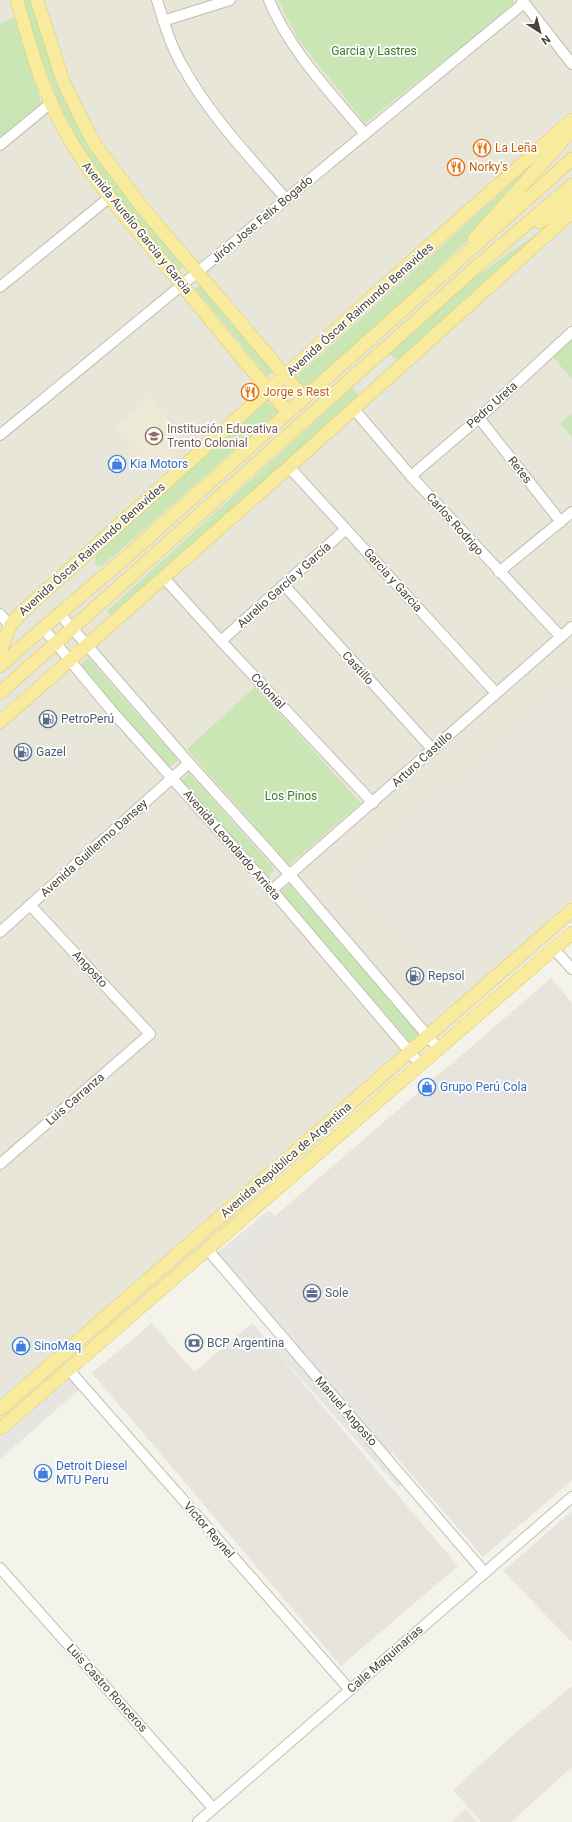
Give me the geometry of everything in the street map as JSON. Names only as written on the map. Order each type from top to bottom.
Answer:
[{"type":"main road","name":"Avenida Aurelio Garcia y Garcia","points":[[16,0],[38,70],[51,103],[78,153],[110,197],[288,412]]},
{"type":"main road","name":"Avenida Aurelio Garcia y Garcia","points":[[37,0],[63,81],[84,126],[115,172],[197,272],[304,398]]},
{"type":"main road","name":"Avenida Óscar Raimundo Benavides","points":[[0,652],[10,626],[22,612],[420,254],[572,120]]},
{"type":"main road","points":[[448,271],[482,228],[572,130]]},
{"type":"main road","points":[[0,666],[59,613],[125,558],[572,159]]},
{"type":"main road","points":[[0,693],[475,268],[572,185]]},
{"type":"main road","points":[[475,268],[572,199]]},
{"type":"main road","points":[[0,722],[289,467],[572,212]]},
{"type":"main road","name":"Avenida República de Argentina","points":[[0,1409],[572,910]]},
{"type":"main road","name":"Avenida República de Argentina","points":[[0,1429],[572,933]]},
{"type":"street","points":[[157,0],[170,41],[181,64],[214,116],[286,199]]},
{"type":"street","points":[[163,21],[230,0]]},
{"type":"street","points":[[269,0],[276,17],[291,41],[365,134]]},
{"type":"street","points":[[523,2],[572,64]]},
{"type":"street","name":"Jirón Jose Felix Bogado","points":[[0,435],[523,2]]},
{"type":"street","points":[[0,145],[51,103]]},
{"type":"street","points":[[0,287],[110,197]]},
{"type":"street","name":"Pedro Ureta","points":[[411,476],[478,418],[572,332]]},
{"type":"street","name":"Carlos Rodrigo","points":[[353,408],[411,476],[561,637]]},
{"type":"street","name":"Retes","points":[[478,418],[561,522]]},
{"type":"street","name":"Garcia y Garcia","points":[[289,467],[496,693]]},
{"type":"street","points":[[499,572],[572,512]]},
{"type":"street","name":"Aurelio García y García","points":[[221,642],[346,529]]},
{"type":"street","name":"Colonial","points":[[164,578],[221,642],[372,803]]},
{"type":"street","name":"Castillo","points":[[284,585],[432,750]]},
{"type":"street","name":"Avenida Leondardo Arrieta","points":[[59,613],[189,763],[290,876],[438,1048]]},
{"type":"street","points":[[0,614],[10,626]]},
{"type":"street","name":"Arturo Castillo","points":[[272,890],[290,876],[572,627]]},
{"type":"street","name":"Avenida Leondardo Arrieta","points":[[43,628],[112,710],[272,890],[420,1064]]},
{"type":"street","name":"Avenida Guillermo Dansey","points":[[0,932],[189,763]]},
{"type":"street","name":"Angosto","points":[[30,905],[150,1034]]},
{"type":"street","points":[[554,949],[572,969]]},
{"type":"street","name":"Luis Carranza","points":[[0,1164],[150,1034]]},
{"type":"street","name":"Manuel Angosto","points":[[207,1249],[484,1572]]},
{"type":"street","name":"Victor Reynel","points":[[69,1370],[350,1690]]},
{"type":"street","name":"Calle Maquinarias","points":[[198,1822],[572,1497]]},
{"type":"street","name":"Luis Castro Ronceros","points":[[0,1568],[213,1808]]},
{"type":"shaded area","points":[[0,0],[572,0],[572,922],[298,1160],[0,1423]]},
{"type":"shaded area","name":"Institución Educativa Trento Colonial","points":[[150,397],[189,442],[154,472],[114,427]]},
{"type":"shaded area","points":[[572,683],[572,884],[458,984],[403,931],[352,875]]},
{"type":"shaded area","points":[[551,978],[572,1003],[572,1480],[483,1557],[225,1259]]},
{"type":"shaded area","points":[[269,1210],[278,1220],[233,1259],[235,1267],[396,1449],[386,1458],[405,1481],[398,1487],[269,1343],[278,1333],[213,1256]]},
{"type":"shaded area","points":[[152,1323],[194,1372],[252,1323],[458,1566],[341,1666],[92,1373]]},
{"type":"shaded area","points":[[0,1359],[11,1371],[0,1380]]},
{"type":"shaded area","points":[[14,1376],[22,1385],[0,1404],[0,1389]]},
{"type":"shaded area","points":[[68,1378],[79,1390],[0,1459],[0,1438]]},
{"type":"shaded area","points":[[572,1511],[572,1642],[503,1571]]},
{"type":"shaded area","points":[[572,1686],[572,1767],[511,1822],[481,1822],[453,1790],[505,1742]]},
{"type":"shaded area","points":[[466,1809],[477,1822],[452,1822]]},
{"type":"green space","points":[[21,0],[32,0],[66,101],[120,187],[183,267],[178,271],[113,194],[75,135],[59,104],[29,27]]},
{"type":"green space","name":"Garcia y Lastres","points":[[278,0],[513,0],[515,5],[365,123],[298,39]]},
{"type":"green space","points":[[15,18],[41,103],[0,138],[0,23]]},
{"type":"green space","points":[[543,155],[491,217],[390,315],[308,387],[304,388],[296,381],[296,377]]},
{"type":"green space","points":[[549,225],[399,361],[389,354],[470,281]]},
{"type":"green space","points":[[201,285],[273,371],[267,376],[195,289]]},
{"type":"green space","points":[[572,341],[572,379],[553,357]]},
{"type":"green space","points":[[352,388],[359,396],[112,616],[107,611]]},
{"type":"green space","points":[[266,401],[279,411],[101,567],[95,564],[96,555]]},
{"type":"green space","points":[[572,413],[572,437],[560,424]]},
{"type":"green space","points":[[88,658],[178,760],[168,768],[165,765],[80,666]]},
{"type":"green space","name":"Los Pinos","points":[[255,687],[361,803],[289,865],[187,749]]},
{"type":"green space","points":[[189,773],[271,865],[274,869],[269,876],[265,877],[181,782]]},
{"type":"green space","points":[[289,884],[421,1036],[412,1044],[281,896],[279,893]]},
{"type":"place","name":"La Leña","points":[[482,148]]},
{"type":"place","name":"Norky's","points":[[456,167]]},
{"type":"place","name":"Jorge s Rest","points":[[250,392]]},
{"type":"place","name":"Institución Educativa Trento Colonial","points":[[154,436]]},
{"type":"place","name":"Kia Motors","points":[[117,464]]},
{"type":"place","name":"PetroPerú","points":[[48,719]]},
{"type":"place","name":"Gazel","points":[[23,752]]},
{"type":"place","name":"Repsol","points":[[415,976]]},
{"type":"place","name":"Grupo Perú Cola","points":[[427,1087]]},
{"type":"place","name":"Sole","points":[[312,1293]]},
{"type":"place","name":"BCP Argentina","points":[[194,1343]]},
{"type":"place","name":"SinoMaq","points":[[21,1346]]},
{"type":"place","name":"Detroit Diesel MTU Peru","points":[[43,1473]]}]
